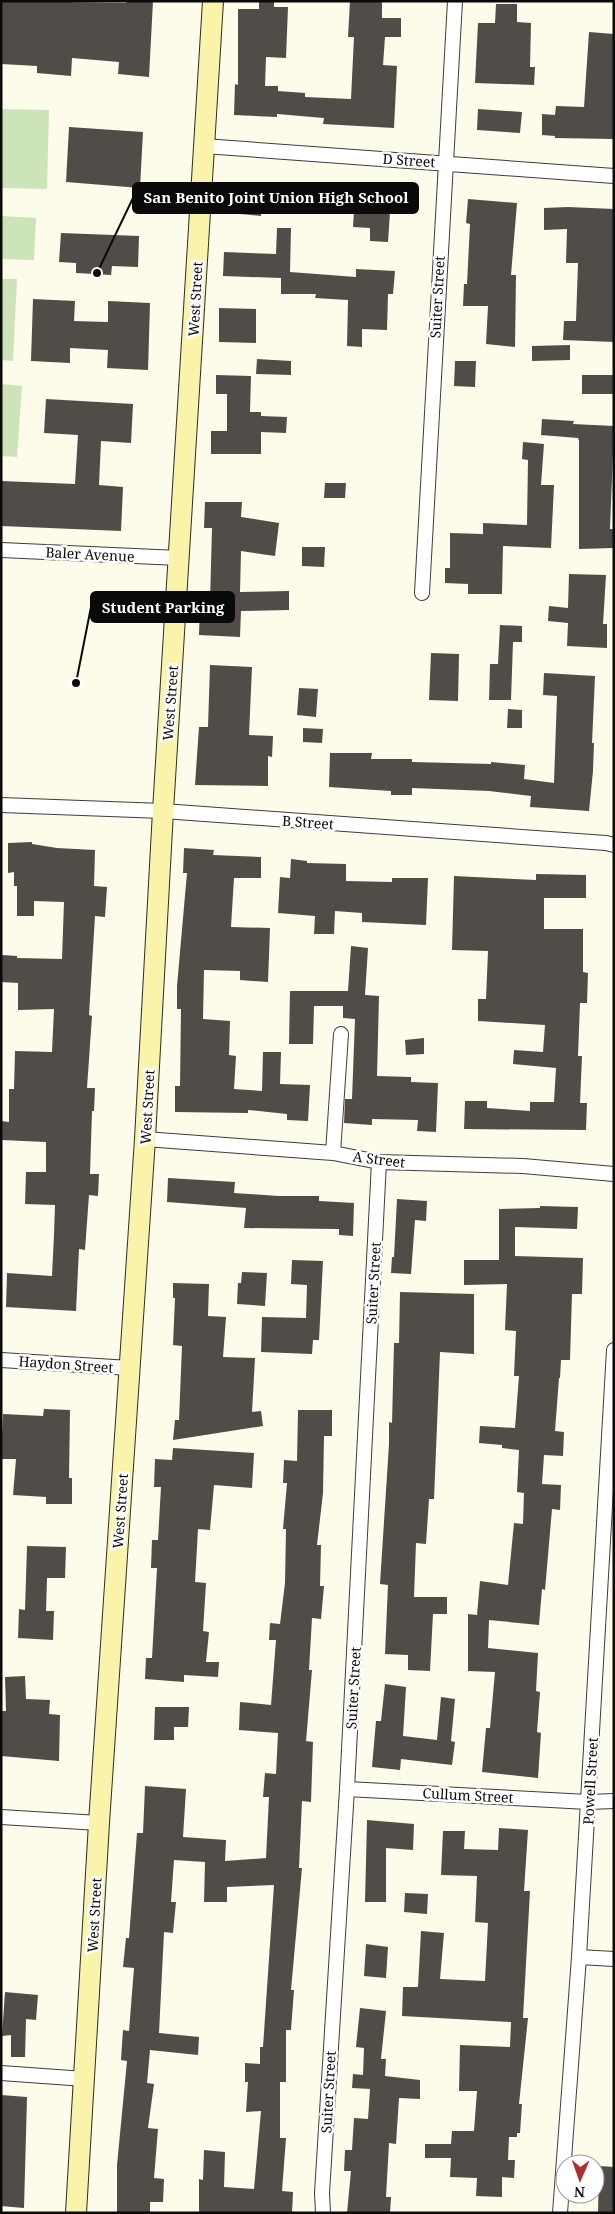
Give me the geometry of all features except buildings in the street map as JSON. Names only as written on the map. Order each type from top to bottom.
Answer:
[{"type":"street","name":"West Street","points":[[76,2213],[99,1823],[145,1139],[163,811],[213,1]]},
{"type":"street","name":"Suiter Street","points":[[422,593],[444,162],[455,1]]},
{"type":"street","name":"D Street","points":[[204,146],[444,162],[614,176]]},
{"type":"street","name":"Baler Avenue","points":[[1,550],[179,558]]},
{"type":"street","name":"B Street","points":[[1,805],[163,811],[596,842],[614,845]]},
{"type":"street","points":[[333,1153],[341,1034]]},
{"type":"street","name":"A Street","points":[[145,1139],[333,1153],[380,1162],[523,1166],[614,1174]]},
{"type":"street","name":"Suiter Street","points":[[323,2213],[322,2193],[347,1789],[380,1162]]},
{"type":"street","name":"Powell Street","points":[[560,2213],[579,1957],[588,1802],[609,1537],[614,1350]]},
{"type":"street","name":"Haydon Street","points":[[1,1360],[130,1368]]},
{"type":"street","name":"Cullum Street","points":[[347,1789],[588,1802],[614,1801]]},
{"type":"street","points":[[1,1817],[99,1823]]},
{"type":"street","points":[[579,1957],[614,1959]]},
{"type":"street","points":[[1,2073],[85,2079]]},
{"type":"green space","points":[[1,109],[49,110],[47,189],[1,188]]},
{"type":"green space","points":[[1,216],[36,218],[34,260],[1,259]]},
{"type":"green space","points":[[1,279],[17,279],[13,361],[1,360]]},
{"type":"green space","points":[[1,384],[22,386],[17,457],[1,456]]},
{"type":"place","name":"San Benito Joint Union High School","points":[[97,273]]},
{"type":"place","name":"Student Parking","points":[[76,683]]}]
